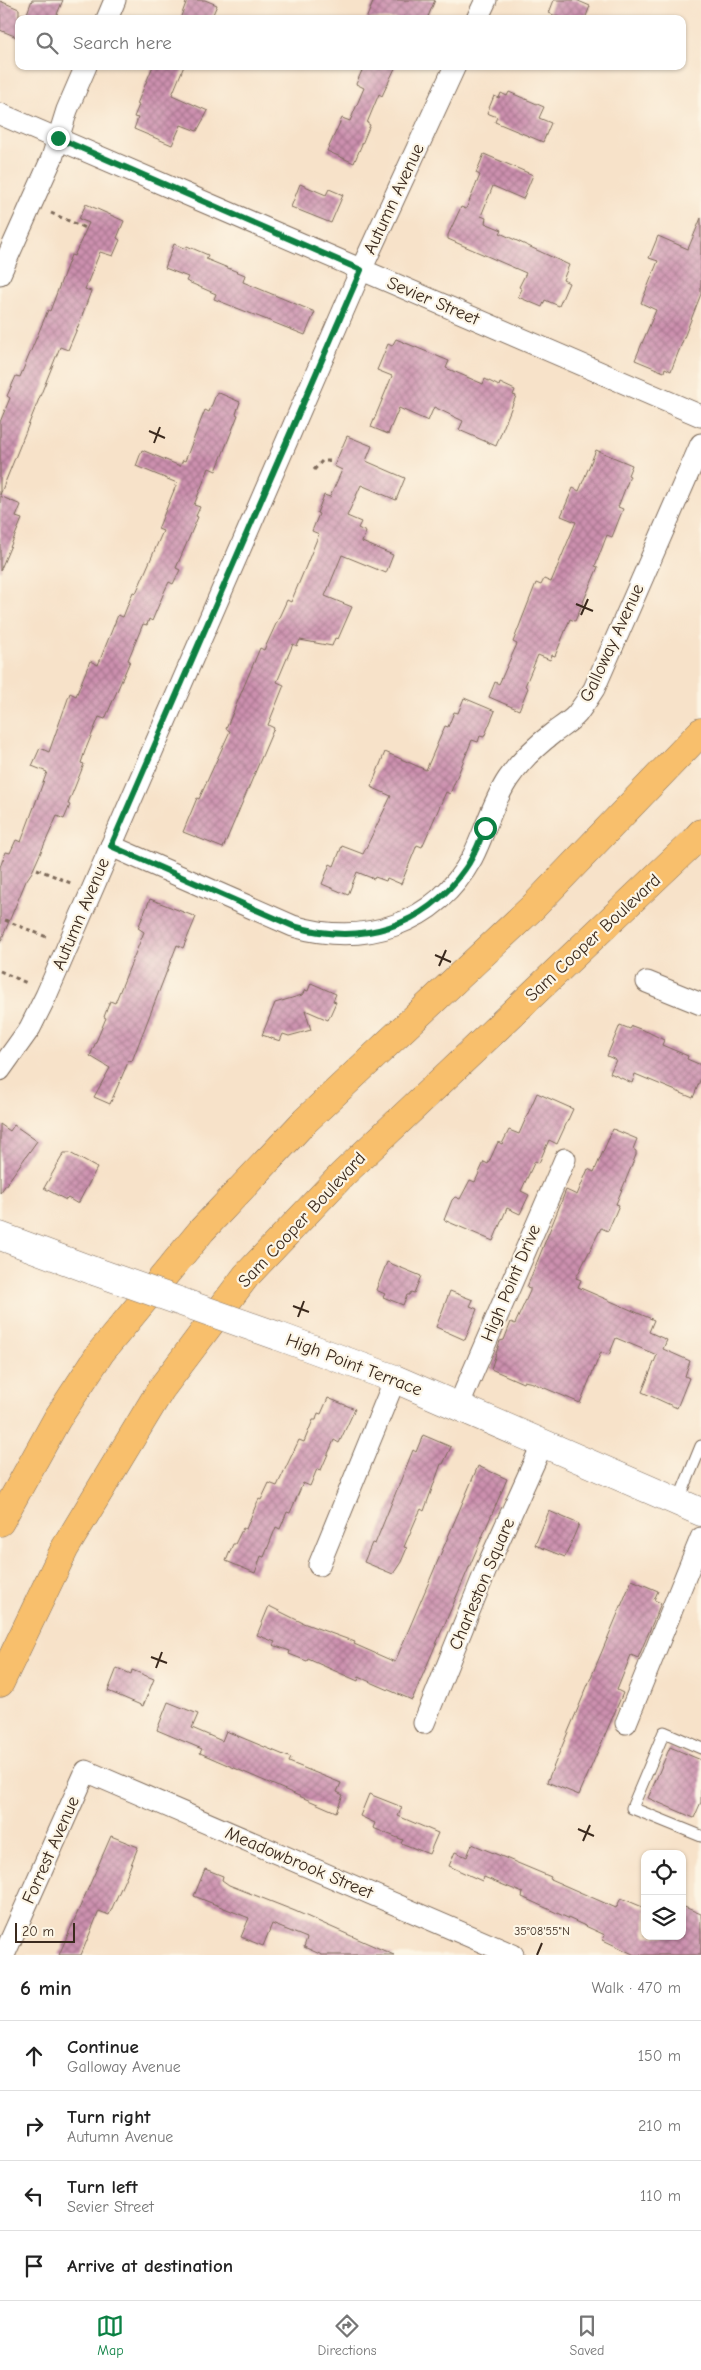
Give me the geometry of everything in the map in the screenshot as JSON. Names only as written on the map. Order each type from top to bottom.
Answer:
[{"type":"highway","points":[[0,1522],[58,1419],[101,1352],[202,1230],[305,1121],[533,907],[701,732]]},
{"type":"highway","name":"Sam Cooper Boulevard","points":[[0,1682],[65,1548],[156,1397],[246,1276],[342,1175],[698,837]]},
{"type":"street","points":[[109,15],[115,0]]},
{"type":"street","points":[[479,15],[486,0]]},
{"type":"street","points":[[0,274],[52,158],[67,110],[84,70]]},
{"type":"street","name":"Autumn Avenue","points":[[0,1070],[18,1048],[34,1020],[361,270],[453,70]]},
{"type":"street","name":"Sevier Street","points":[[0,114],[701,416]]},
{"type":"street","name":"Galloway Avenue","points":[[111,846],[293,926],[316,933],[343,935],[370,932],[400,924],[428,910],[466,869],[508,779],[533,749],[576,715],[594,689],[701,444]]},
{"type":"street","points":[[646,982],[701,1004]]},
{"type":"street","name":"High Point Drive","points":[[458,1407],[565,1159]]},
{"type":"street","name":"High Point Terrace","points":[[1,1239],[395,1379],[542,1445],[689,1507]]},
{"type":"street","points":[[319,1565],[395,1379]]},
{"type":"street","name":"Charleston Square","points":[[424,1723],[487,1567],[542,1445]]},
{"type":"street","points":[[626,1723],[701,1538]]},
{"type":"street","name":"Forrest Avenue","points":[[4,1955],[86,1772]]},
{"type":"street","name":"Meadowbrook Street","points":[[86,1772],[513,1955]]},
{"type":"lane","points":[[689,1507],[701,1446]]},
{"type":"lane","points":[[701,1748],[664,1732],[632,1808],[701,1836]]},
{"type":"path","points":[[51,213],[85,228]]},
{"type":"path","points":[[314,470],[322,461],[332,461]]},
{"type":"path","points":[[36,869],[73,884]]},
{"type":"path","points":[[6,920],[49,938]]},
{"type":"path","points":[[0,971],[29,984]]},
{"type":"building","points":[[32,0],[63,0],[57,15],[26,15]]},
{"type":"building","points":[[187,0],[205,0],[217,5],[213,15],[181,15]]},
{"type":"building","points":[[374,0],[435,0],[429,15],[368,15]]},
{"type":"building","points":[[554,0],[576,0],[590,6],[587,15],[554,15],[549,13]]},
{"type":"building","points":[[0,1],[19,9],[19,15],[15,15],[15,36],[0,30]]},
{"type":"building","points":[[151,70],[182,70],[172,95],[208,111],[197,131],[181,125],[172,145],[134,129],[138,118],[134,117],[139,105],[137,104]]},
{"type":"building","points":[[362,70],[394,70],[382,96],[379,94],[367,123],[370,125],[354,163],[327,151],[342,118],[350,121],[364,88],[356,84]]},
{"type":"building","points":[[509,92],[544,107],[539,118],[551,123],[543,142],[495,122],[497,117],[487,113],[494,96],[499,98],[501,93],[507,96]]},
{"type":"building","points":[[484,154],[533,175],[523,199],[493,186],[481,216],[486,218],[485,223],[502,230],[500,233],[569,265],[563,280],[569,283],[559,306],[545,300],[542,307],[518,297],[522,289],[519,287],[526,273],[448,239],[448,235],[461,207],[466,209],[480,175],[476,173]]},
{"type":"building","points":[[300,184],[326,195],[329,189],[343,195],[331,223],[291,207]]},
{"type":"building","points":[[86,204],[124,221],[117,238],[120,240],[113,256],[100,252],[85,289],[91,291],[79,324],[68,350],[60,347],[0,495],[0,422],[10,398],[7,396],[16,376],[20,377],[48,310],[50,311],[71,255],[74,256],[89,223],[79,219]]},
{"type":"building","points":[[701,218],[701,294],[671,371],[665,368],[664,372],[635,360],[656,310],[641,303],[658,261],[649,258],[658,236],[688,249]]},
{"type":"building","points":[[174,244],[186,249],[187,246],[208,255],[206,259],[245,275],[243,282],[315,312],[305,335],[214,299],[216,294],[186,281],[188,277],[165,268]]},
{"type":"building","points":[[396,339],[449,361],[446,368],[483,384],[485,379],[499,386],[500,383],[515,390],[513,395],[516,396],[496,446],[459,430],[463,421],[434,407],[428,421],[399,408],[388,434],[371,427],[392,376],[377,370],[388,344],[392,346]]},
{"type":"building","points":[[217,392],[240,402],[236,414],[238,415],[216,471],[209,468],[194,505],[200,507],[196,516],[198,517],[176,568],[180,570],[173,584],[169,582],[152,621],[149,619],[147,625],[143,624],[128,660],[130,661],[105,719],[99,717],[85,751],[81,763],[84,764],[64,819],[57,816],[32,872],[26,881],[0,943],[0,867],[6,852],[10,853],[16,840],[21,842],[47,772],[32,766],[40,748],[49,752],[70,693],[76,696],[90,661],[98,665],[118,615],[123,617],[133,592],[136,593],[163,531],[158,529],[177,483],[136,466],[142,450],[180,466],[183,460],[185,461],[205,410],[209,412]]},
{"type":"building","points":[[347,436],[372,446],[366,461],[405,478],[396,500],[361,485],[347,516],[361,522],[358,528],[366,532],[362,542],[393,555],[386,573],[342,555],[325,596],[352,607],[338,639],[335,638],[332,646],[300,640],[297,646],[293,644],[277,682],[284,685],[268,725],[274,728],[223,848],[183,832],[197,798],[199,799],[230,731],[226,729],[260,648],[264,650],[287,600],[291,602],[306,566],[319,534],[312,531],[319,514],[317,513],[324,495],[330,497],[342,470],[334,466]]},
{"type":"building","points":[[596,450],[632,465],[628,475],[630,476],[618,507],[623,509],[612,537],[607,535],[595,566],[598,567],[575,621],[570,619],[555,656],[552,655],[550,660],[538,655],[525,686],[528,688],[519,710],[489,697],[495,682],[499,684],[517,644],[513,642],[536,583],[541,585],[544,579],[551,582],[576,522],[561,516],[573,488],[579,491]]},
{"type":"building","points":[[0,496],[21,505],[16,517],[22,519],[0,571]]},
{"type":"building","points":[[464,698],[495,711],[484,737],[480,736],[478,742],[472,740],[450,794],[446,792],[422,847],[417,845],[401,884],[387,878],[386,881],[375,877],[374,879],[357,872],[348,895],[322,884],[330,864],[334,866],[342,846],[363,854],[391,796],[371,787],[385,752],[426,770],[445,726],[448,727],[454,712],[458,713]]},
{"type":"building","points":[[150,899],[196,917],[183,948],[177,945],[132,1061],[129,1060],[110,1104],[94,1097],[110,1068],[90,1056],[106,1018],[104,1017],[110,1001],[115,1003],[144,932],[138,928]]},
{"type":"building","points":[[311,983],[336,994],[333,1001],[336,1002],[328,1020],[305,1010],[311,1030],[289,1036],[283,1034],[280,1041],[262,1035],[275,1003],[302,995],[305,990],[308,991]]},
{"type":"building","points":[[620,1025],[630,1029],[632,1026],[648,1032],[664,1040],[662,1045],[688,1056],[687,1059],[701,1065],[701,1078],[693,1098],[635,1074],[632,1083],[610,1073],[616,1060],[607,1056]]},
{"type":"building","points":[[537,1093],[573,1109],[557,1144],[549,1140],[539,1163],[535,1161],[521,1191],[529,1195],[520,1214],[507,1208],[493,1241],[444,1220],[452,1200],[455,1197],[460,1199],[470,1180],[475,1182],[484,1162],[488,1164],[498,1142],[502,1144],[509,1130],[519,1134]]},
{"type":"building","points":[[0,1124],[10,1131],[14,1125],[37,1141],[0,1193]]},
{"type":"building","points":[[613,1129],[637,1139],[633,1149],[636,1151],[636,1155],[616,1204],[619,1205],[608,1231],[601,1228],[576,1278],[581,1280],[578,1287],[654,1320],[649,1332],[667,1340],[663,1349],[690,1361],[685,1376],[689,1378],[677,1408],[642,1392],[657,1355],[616,1338],[609,1355],[601,1352],[580,1403],[533,1383],[524,1381],[523,1383],[491,1369],[500,1341],[504,1340],[511,1322],[515,1324],[530,1291],[530,1288],[527,1287],[566,1190],[577,1195],[588,1169],[594,1172]]},
{"type":"building","points":[[64,1153],[70,1153],[97,1168],[78,1204],[44,1188]]},
{"type":"building","points":[[387,1262],[421,1276],[414,1293],[411,1292],[407,1295],[403,1305],[383,1297],[385,1294],[376,1290]]},
{"type":"building","points":[[450,1291],[473,1300],[470,1306],[477,1309],[465,1340],[436,1327]]},
{"type":"building","points":[[328,1398],[355,1409],[339,1443],[334,1440],[321,1470],[317,1469],[310,1486],[303,1483],[290,1513],[287,1512],[280,1529],[276,1527],[264,1557],[261,1556],[255,1573],[226,1561],[233,1544],[235,1544],[243,1528],[246,1529],[259,1499],[261,1500],[269,1483],[277,1486],[299,1440],[304,1442],[313,1420],[316,1420],[318,1413],[321,1414]]},
{"type":"building","points":[[423,1435],[451,1447],[443,1464],[441,1464],[424,1511],[421,1509],[417,1517],[404,1547],[407,1548],[401,1562],[393,1574],[364,1562],[372,1543],[375,1544],[413,1450],[416,1452]]},
{"type":"building","points":[[478,1466],[507,1479],[412,1700],[359,1677],[358,1681],[308,1659],[307,1661],[289,1654],[290,1651],[273,1645],[275,1642],[257,1635],[269,1606],[303,1623],[355,1642],[354,1644],[395,1662]]},
{"type":"building","points":[[549,1511],[579,1524],[565,1557],[535,1545]]},
{"type":"building","points":[[632,1580],[658,1591],[654,1600],[661,1603],[638,1658],[631,1655],[617,1690],[623,1693],[579,1795],[547,1782]]},
{"type":"building","points":[[117,1668],[131,1674],[132,1670],[154,1679],[143,1706],[108,1691]]},
{"type":"building","points":[[168,1702],[198,1714],[192,1728],[222,1741],[226,1731],[291,1758],[289,1762],[341,1783],[337,1792],[343,1795],[336,1812],[200,1753],[202,1749],[157,1730]]},
{"type":"building","points":[[670,1747],[701,1760],[701,1802],[694,1818],[648,1798]]},
{"type":"building","points":[[369,1794],[402,1807],[398,1816],[438,1833],[429,1854],[401,1843],[403,1840],[373,1828],[375,1823],[360,1816]]},
{"type":"building","points":[[111,1836],[138,1847],[129,1870],[109,1915],[99,1911],[81,1955],[59,1955]]},
{"type":"building","points":[[472,1844],[551,1877],[550,1879],[616,1908],[621,1898],[641,1906],[641,1940],[686,1940],[686,1908],[701,1914],[701,1955],[635,1955],[603,1940],[605,1935],[522,1897],[523,1893],[484,1877],[482,1881],[449,1866],[455,1852],[467,1857]]},
{"type":"building","points":[[205,1869],[223,1876],[222,1880],[229,1885],[295,1911],[394,1955],[322,1955],[304,1947],[307,1938],[272,1924],[263,1946],[241,1937],[249,1918],[194,1896]]},
{"type":"route","points":[[58,138],[361,270],[111,846],[293,926],[316,933],[343,935],[370,932],[400,924],[428,910],[466,869],[485,828]]}]
